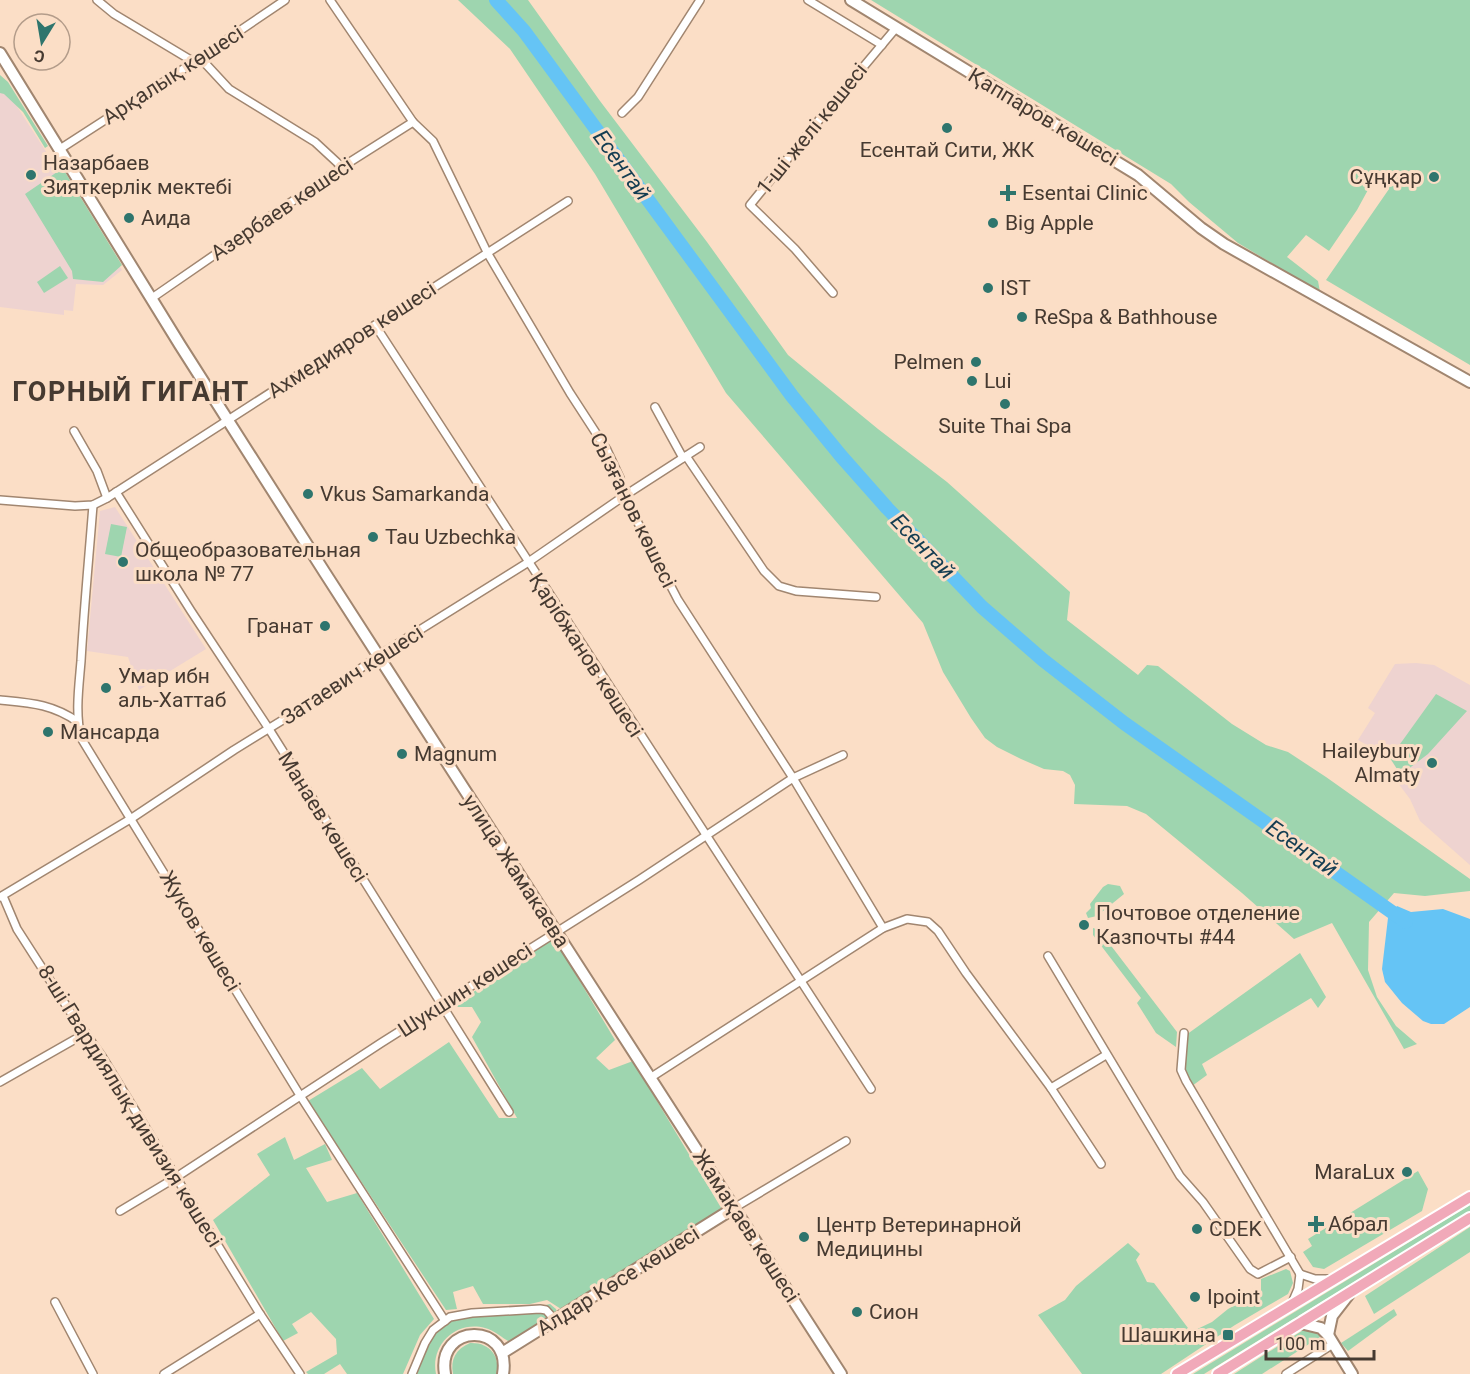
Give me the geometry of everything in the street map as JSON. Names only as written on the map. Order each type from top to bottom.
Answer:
[{"type":"main road","points":[[1177,1374],[1470,1197]]},
{"type":"main road","points":[[1218,1374],[1470,1218]]},
{"type":"street","points":[[97,0],[114,14],[194,62],[203,61],[229,89],[315,142],[342,167]]},
{"type":"street","name":"Арқалық көшесі","points":[[60,148],[285,0]]},
{"type":"street","name":"Сызғанов көшесі","points":[[330,0],[413,122],[433,141],[488,254],[570,393],[607,450],[620,478],[624,496],[678,600],[793,778],[883,928]]},
{"type":"street","points":[[622,112],[638,98],[700,0]]},
{"type":"street","points":[[808,0],[882,45],[896,28]]},
{"type":"street","name":"Қаппаров көшесі","points":[[851,0],[1138,175],[1201,228],[1288,281],[1470,382]]},
{"type":"street","name":"1-ші желі көшесі","points":[[833,293],[795,249],[750,205],[882,45]]},
{"type":"street","name":"улица Жамакаева","points":[[0,53],[228,420],[650,1078]]},
{"type":"street","name":"Азербаев көшесі","points":[[152,298],[342,167],[413,122]]},
{"type":"street","name":"Ахмедияров көшесі","points":[[0,500],[75,506],[93,505],[107,498],[567,201]]},
{"type":"street","name":"Қарібжанов көшесі","points":[[375,325],[705,837],[872,1089]]},
{"type":"street","points":[[655,407],[684,457],[764,571],[779,586],[795,591],[876,597]]},
{"type":"street","points":[[74,431],[97,471],[107,498]]},
{"type":"street","name":"Затаевич көшесі","points":[[2,897],[132,818],[378,656],[527,563],[700,447]]},
{"type":"street","name":"Манаев көшесі","points":[[116,492],[269,729],[508,1112]]},
{"type":"street","name":"Жуков көшесі","points":[[93,505],[83,612],[78,722],[81,738],[301,1097],[445,1321]]},
{"type":"street","points":[[0,700],[40,704],[63,711],[78,722]]},
{"type":"street","name":"Шукшин көшесі","points":[[120,1211],[301,1097],[793,778],[843,755]]},
{"type":"street","name":"8-ші Гвардиялық дивизия көшесі","points":[[2,897],[17,929],[86,1033],[260,1314],[300,1374]]},
{"type":"street","points":[[650,1078],[883,928],[907,919],[928,922],[938,931],[966,973],[1051,1088],[1101,1164]]},
{"type":"street","points":[[1048,956],[1180,1176],[1203,1202],[1250,1269],[1258,1274],[1291,1257]]},
{"type":"street","points":[[0,1082],[86,1033]]},
{"type":"street","points":[[1184,1033],[1180,1070],[1300,1274],[1298,1289],[1291,1304]]},
{"type":"street","points":[[1051,1088],[1106,1055]]},
{"type":"street","name":"Жамақаев көшесі","points":[[650,1078],[841,1374]]},
{"type":"street","points":[[734,1208],[846,1141]]},
{"type":"street","name":"Алдар Көсе көшесі","points":[[502,1353],[734,1208]]},
{"type":"street","points":[[1300,1274],[1315,1279],[1335,1278]]},
{"type":"street","points":[[1286,1374],[1331,1339],[1332,1316],[1350,1293]]},
{"type":"street","points":[[56,1302],[93,1374]]},
{"type":"street","points":[[412,1374],[433,1330],[458,1314],[540,1309],[546,1310],[555,1320]]},
{"type":"street","points":[[165,1374],[260,1314]]},
{"type":"street","points":[[1300,1323],[1317,1326],[1331,1339],[1352,1374]]},
{"type":"street","points":[[445,1374],[444,1364],[447,1351],[453,1343],[463,1337],[475,1335],[486,1337],[496,1344],[502,1353],[503,1374]]},
{"type":"shaded area","name":"Назарбаев Зияткерлік мектебі","points":[[0,80],[122,270],[103,285],[76,284],[73,311],[64,310],[64,315],[0,307]]},
{"type":"shaded area","name":"Общеобразовательная школа № 77","points":[[115,507],[206,649],[139,690],[128,657],[87,651],[100,511]]},
{"type":"shaded area","name":"Haileybury Almaty","points":[[1395,664],[1434,665],[1470,685],[1470,865],[1420,821],[1410,799],[1395,779],[1399,776],[1390,758],[1358,740],[1375,713],[1368,708]]},
{"type":"green space","points":[[458,0],[528,0],[788,355],[947,482],[1070,592],[1067,620],[1138,675],[1147,665],[1158,666],[1232,724],[1266,745],[1288,752],[1470,879],[1470,891],[1425,896],[1394,893],[1369,922],[1368,970],[1377,997],[1396,1026],[1417,1044],[1404,1049],[1332,923],[1294,939],[1146,814],[1127,806],[1074,804],[1075,785],[1070,775],[1063,771],[1044,769],[1021,759],[985,738],[943,672],[923,623],[726,393],[595,174],[510,49]]},
{"type":"green space","points":[[871,0],[1470,0],[1470,365],[1326,280],[1389,189],[1390,182],[1375,177],[1357,210],[1329,251],[1306,235],[1287,257],[1318,281],[1320,292],[1238,243],[1171,184]]},
{"type":"green space","points":[[0,75],[8,82],[48,146],[45,148],[23,112],[0,93]]},
{"type":"green space","points":[[54,154],[122,265],[103,282],[73,279],[72,271],[25,194],[60,170],[52,156]]},
{"type":"green space","points":[[60,266],[68,278],[44,293],[37,282]]},
{"type":"green space","points":[[111,524],[127,527],[121,557],[105,554]]},
{"type":"green space","points":[[1436,694],[1467,711],[1428,754],[1399,776],[1390,758]]},
{"type":"green space","points":[[1108,884],[1120,886],[1124,894],[1097,916],[1088,918],[1086,913],[1091,908],[1090,904]]},
{"type":"green space","points":[[1093,928],[1099,930],[1177,1032],[1176,1047],[1156,1033],[1137,1003],[1141,998],[1093,935]]},
{"type":"green space","points":[[554,938],[615,1040],[596,1058],[609,1070],[633,1061],[723,1211],[561,1309],[547,1300],[530,1304],[483,1304],[473,1286],[453,1292],[457,1309],[446,1310],[308,1101],[362,1068],[380,1089],[449,1042],[499,1118],[517,1118],[472,1037],[481,1022],[472,1007],[451,1007]]},
{"type":"green space","points":[[1300,953],[1326,997],[1318,1008],[1311,998],[1202,1064],[1207,1075],[1192,1086],[1183,1069],[1186,1035]]},
{"type":"green space","points":[[285,1137],[294,1160],[325,1144],[332,1160],[306,1168],[327,1202],[357,1193],[434,1319],[420,1335],[403,1374],[347,1374],[340,1364],[324,1374],[308,1374],[306,1372],[337,1354],[336,1339],[311,1312],[292,1324],[298,1333],[283,1341],[213,1220],[270,1175],[257,1154]]},
{"type":"green space","points":[[1418,1171],[1428,1189],[1422,1211],[1324,1269],[1313,1267],[1303,1252],[1312,1246],[1308,1239]]},
{"type":"green space","points":[[1470,1205],[1470,1211],[1204,1374],[1193,1374]]},
{"type":"green space","points":[[1470,1227],[1470,1252],[1374,1314],[1365,1296]]},
{"type":"green space","points":[[1128,1243],[1140,1254],[1136,1260],[1147,1282],[1154,1283],[1191,1332],[1212,1322],[1228,1309],[1261,1291],[1261,1279],[1286,1269],[1290,1271],[1293,1283],[1288,1294],[1235,1325],[1161,1374],[1082,1374],[1038,1315],[1065,1300],[1076,1286]]},
{"type":"green space","points":[[550,1304],[556,1309],[557,1315],[510,1342],[485,1328],[474,1326],[455,1331],[447,1337],[437,1353],[436,1374],[417,1374],[430,1338],[448,1321],[471,1314],[521,1311]]},
{"type":"green space","points":[[1394,1309],[1397,1315],[1348,1351],[1341,1343]]},
{"type":"green space","points":[[1308,1327],[1322,1333],[1320,1337],[1262,1374],[1234,1374]]},
{"type":"green space","points":[[470,1343],[483,1345],[492,1351],[497,1361],[496,1374],[453,1374],[452,1364],[455,1355]]},
{"type":"water","points":[[1397,906],[1411,912],[1443,909],[1470,919],[1470,1007],[1444,1024],[1431,1024],[1423,1021],[1402,1003],[1385,982],[1382,969],[1388,918]]},
{"type":"waterway","name":"Есентай","points":[[496,0],[524,31],[792,396],[887,508],[982,607],[1043,660],[1124,723],[1406,922]]},
{"type":"place","name":"Есентай Сити, ЖК","points":[[947,128]]},
{"type":"place","name":"Назарбаев Зияткерлік мектебі","points":[[31,175]]},
{"type":"place","name":"Сұңқар","points":[[1434,177]]},
{"type":"place","name":"Esentai Clinic","points":[[1008,193]]},
{"type":"place","name":"Аида","points":[[129,218]]},
{"type":"place","name":"Big Apple","points":[[993,223]]},
{"type":"place","name":"IST","points":[[988,288]]},
{"type":"place","name":"ReSpa & Bathhouse","points":[[1022,317]]},
{"type":"place","name":"Pelmen","points":[[976,362]]},
{"type":"place","name":"Lui","points":[[972,381]]},
{"type":"place","name":"Suite Thai Spa","points":[[1005,404]]},
{"type":"place","name":"Vkus Samarkanda","points":[[308,494]]},
{"type":"place","name":"Tau Uzbechka","points":[[373,537]]},
{"type":"place","name":"Общеобразовательная школа № 77","points":[[123,562]]},
{"type":"place","name":"Гранат","points":[[325,626]]},
{"type":"place","name":"Умар ибн аль-Хаттаб","points":[[106,688]]},
{"type":"place","name":"Мансарда","points":[[48,732]]},
{"type":"place","name":"Magnum","points":[[402,754]]},
{"type":"place","name":"Haileybury Almaty","points":[[1432,763]]},
{"type":"place","name":"Почтовое отделение Казпочты #44","points":[[1084,925]]},
{"type":"place","name":"MaraLux","points":[[1407,1172]]},
{"type":"place","name":"Абрал","points":[[1316,1224]]},
{"type":"place","name":"CDEK","points":[[1197,1229]]},
{"type":"place","name":"Центр Ветеринарной Медицины","points":[[804,1237]]},
{"type":"place","name":"Ipoint","points":[[1195,1297]]},
{"type":"place","name":"Сион","points":[[857,1312]]},
{"type":"place","name":"Шашкина","points":[[1228,1335]]},
{"type":"district","name":"ГОРНЫЙ ГИГАНТ","points":[[131,392]]}]
